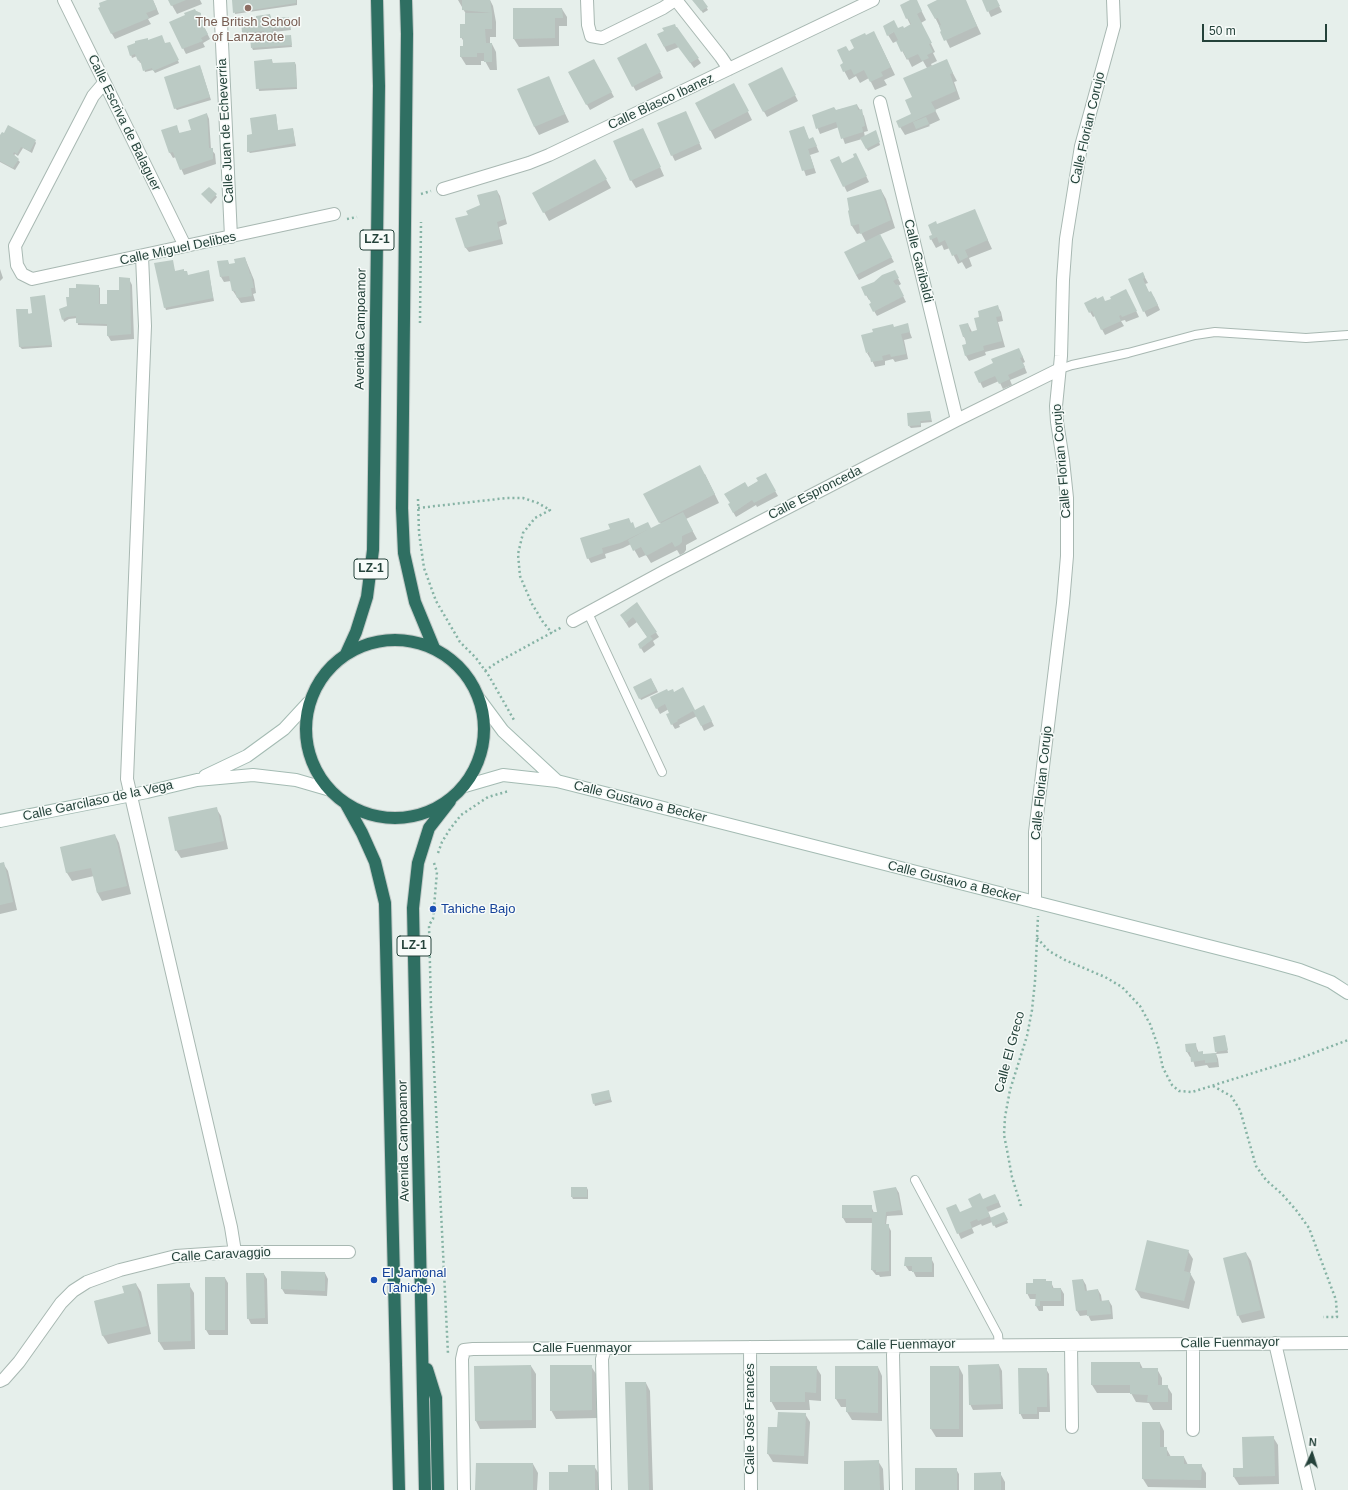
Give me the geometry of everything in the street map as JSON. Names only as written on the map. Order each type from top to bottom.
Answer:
[{"type":"highway","name":"Avenida Campoamor","points":[[346,654],[356,632],[367,597],[373,550],[379,86],[377,0]]},
{"type":"highway","name":"LZ-1","points":[[406,0],[404,553],[415,602],[434,648]]},
{"type":"highway","name":"LZ-1","points":[[405,640],[434,648],[462,670],[480,700],[485,730],[480,759],[465,786],[450,801],[416,816],[380,818],[346,804],[327,789],[311,763],[304,733],[308,703],[323,675],[346,654],[374,642],[405,640]]},
{"type":"highway","name":"Avenida Campoamor","points":[[426,1490],[413,908],[418,863],[429,828],[450,801]]},
{"type":"highway","name":"Avenida Campoamor","points":[[346,804],[362,833],[375,862],[385,903],[399,1490]]},
{"type":"highway","points":[[423,1353],[436,1398],[438,1490]]},
{"type":"street","name":"Calle Escriva de Balaguer","points":[[64,0],[185,246]]},
{"type":"street","name":"Calle Juan de Echeverria","points":[[220,0],[231,237]]},
{"type":"street","points":[[587,0],[588,25],[591,36],[602,38],[676,0],[729,69]]},
{"type":"street","name":"Calle Blasco Ibanez","points":[[443,188],[529,163],[873,0]]},
{"type":"street","name":"Calle Florian Corujo","points":[[1035,902],[1035,832],[1063,603],[1067,556],[1067,498],[1057,411],[1066,239],[1081,146],[1114,26],[1113,0]]},
{"type":"street","name":"Calle Miguel Delibes","points":[[104,83],[94,96],[15,246],[17,265],[22,274],[32,279],[334,214]]},
{"type":"street","name":"Calle Garibaldi","points":[[880,102],[957,420]]},
{"type":"street","points":[[142,256],[145,326],[127,779],[231,1227],[235,1252]]},
{"type":"street","name":"Calle Espronceda","points":[[573,621],[665,571],[957,420],[1060,369]]},
{"type":"street","name":"Calle Gustavo a Becker","points":[[480,700],[504,731],[557,781]]},
{"type":"street","name":"Calle Garcilaso de la Vega","points":[[197,780],[247,756],[284,728],[308,703]]},
{"type":"street","name":"Calle Garcilaso de la Vega","points":[[0,821],[197,780],[253,775],[296,780],[327,789]]},
{"type":"street","name":"Calle Gustavo a Becker","points":[[465,786],[503,775],[557,781],[1293,968],[1331,982],[1348,993]]},
{"type":"street","name":"Calle Caravaggio","points":[[0,1381],[4,1379],[19,1362],[61,1302],[73,1291],[87,1282],[120,1270],[170,1257],[235,1252],[349,1252]]},
{"type":"street","points":[[1275,1343],[1309,1490]]},
{"type":"street","name":"Calle Fuenmayor","points":[[464,1490],[462,1360],[464,1350],[999,1344],[1348,1343]]},
{"type":"street","points":[[1071,1344],[1072,1427]]},
{"type":"street","points":[[1193,1344],[1193,1430]]},
{"type":"street","points":[[894,1346],[896,1490]]},
{"type":"street","name":"Calle José Francés","points":[[750,1347],[751,1490]]},
{"type":"street","points":[[605,1348],[602,1359],[605,1490]]},
{"type":"lane","points":[[1060,369],[1128,353],[1172,340],[1214,332],[1306,338],[1348,335]]},
{"type":"lane","points":[[588,613],[662,772]]},
{"type":"lane","points":[[915,1180],[998,1335],[999,1344]]},
{"type":"path","points":[[516,722],[476,658],[460,642],[436,601],[424,568],[419,533],[418,508],[507,498],[523,498],[538,503],[550,510],[535,518],[523,533],[518,554],[520,576],[532,604],[552,633]]},
{"type":"path","points":[[485,671],[496,662],[573,621]]},
{"type":"path","points":[[448,1360],[431,1008],[429,925],[434,919],[437,872],[434,864],[442,842],[461,815],[488,797],[512,791]]},
{"type":"path","name":"Calle El Greco","points":[[1021,1206],[1012,1177],[1004,1135],[1005,1117],[1010,1090],[1027,1036],[1032,1010],[1039,919],[1035,902]]},
{"type":"path","points":[[1037,938],[1049,951],[1122,987],[1140,1006],[1150,1024],[1158,1046],[1163,1068],[1172,1085],[1179,1091],[1192,1092],[1212,1086],[1298,1059],[1348,1040]]},
{"type":"path","points":[[1212,1086],[1231,1096],[1240,1110],[1256,1166],[1266,1180],[1282,1194],[1296,1210],[1309,1228],[1336,1300],[1338,1317],[1323,1317]]},
{"type":"building","points":[[107,0],[153,0],[157,9],[146,13],[149,18],[111,34],[98,8],[100,7],[99,3]]},
{"type":"building","points":[[168,0],[186,0],[171,6]]},
{"type":"building","name":"The British School of Lanzarote","points":[[232,0],[296,0],[296,3],[233,13]]},
{"type":"building","points":[[462,0],[490,0],[492,13],[462,10]]},
{"type":"building","points":[[692,0],[703,0],[708,7],[701,11]]},
{"type":"building","points":[[910,0],[917,0],[922,11],[917,14],[932,43],[929,44],[933,52],[927,55],[929,58],[922,61],[918,54],[907,59],[903,51],[901,52],[894,32],[887,36],[883,26],[894,20],[898,28],[903,26],[904,28],[911,24],[908,18],[906,19],[900,5]]},
{"type":"building","points":[[937,0],[966,0],[977,26],[944,41],[940,32],[939,26],[941,25],[938,18],[935,19],[927,5]]},
{"type":"building","points":[[982,0],[997,0],[1000,6],[987,12]]},
{"type":"building","points":[[513,8],[562,8],[563,18],[555,18],[555,38],[513,39]]},
{"type":"building","points":[[195,9],[201,13],[200,19],[208,34],[201,38],[203,41],[182,49],[169,22],[185,15],[184,13]]},
{"type":"building","points":[[465,13],[492,13],[492,29],[485,29],[486,43],[492,43],[492,62],[484,62],[484,53],[477,53],[477,57],[460,57],[460,46],[463,46],[463,38],[460,38],[460,24],[465,24]]},
{"type":"building","points":[[270,14],[271,18],[289,17],[290,28],[272,29],[273,36],[291,35],[292,45],[251,48],[250,37],[264,36],[264,31],[242,33],[241,20],[256,19],[256,16]]},
{"type":"building","points":[[675,24],[699,58],[690,63],[675,43],[664,47],[657,34],[664,31],[662,28]]},
{"type":"building","points":[[874,31],[891,67],[881,72],[883,76],[870,82],[864,70],[854,75],[851,69],[843,72],[840,65],[843,63],[837,50],[846,46],[849,51],[854,48],[850,40],[865,33],[866,35]]},
{"type":"building","points":[[162,35],[165,43],[170,42],[179,60],[153,71],[152,68],[143,71],[140,60],[138,61],[135,54],[130,56],[127,46],[135,43],[135,41],[148,38],[148,40]]},
{"type":"building","points":[[646,43],[661,72],[632,87],[617,58]]},
{"type":"building","points":[[272,59],[272,63],[295,62],[297,87],[256,89],[254,61]]},
{"type":"building","points":[[594,59],[612,92],[586,105],[568,72]]},
{"type":"building","points":[[947,59],[953,73],[950,74],[956,91],[931,102],[936,111],[899,128],[896,121],[911,114],[905,100],[912,97],[903,78]]},
{"type":"building","points":[[200,65],[210,97],[174,109],[164,77]]},
{"type":"building","points":[[782,67],[796,95],[763,112],[748,84]]},
{"type":"building","points":[[549,76],[565,114],[534,127],[517,89]]},
{"type":"building","points":[[734,83],[749,111],[710,131],[695,103]]},
{"type":"building","points":[[857,104],[858,110],[862,109],[865,126],[862,127],[863,132],[841,139],[836,122],[816,129],[812,115],[834,107],[836,110]]},
{"type":"building","points":[[686,111],[700,143],[671,156],[657,123]]},
{"type":"building","points":[[207,113],[209,148],[213,148],[213,159],[180,170],[173,152],[169,153],[161,130],[177,125],[179,133],[191,130],[188,120]]},
{"type":"building","points":[[276,114],[278,130],[293,128],[295,143],[247,152],[247,135],[252,134],[250,118]]},
{"type":"building","points":[[926,117],[929,124],[916,129],[913,122]]},
{"type":"building","points":[[8,125],[36,140],[30,151],[21,147],[17,154],[14,152],[13,154],[19,159],[13,168],[0,161],[0,135],[2,132],[4,133]]},
{"type":"building","points":[[804,126],[809,139],[813,137],[817,146],[808,149],[814,168],[802,171],[789,131]]},
{"type":"building","points":[[643,128],[661,167],[630,181],[613,141]]},
{"type":"building","points":[[876,130],[880,142],[866,149],[860,138]]},
{"type":"building","points":[[856,153],[867,176],[843,187],[830,160],[839,156],[842,163],[854,157],[853,154]]},
{"type":"building","points":[[595,159],[607,179],[543,213],[532,193]]},
{"type":"building","points":[[209,187],[217,194],[209,202],[201,194]]},
{"type":"building","points":[[881,189],[891,220],[860,234],[859,224],[851,226],[847,198]]},
{"type":"building","points":[[497,190],[505,219],[497,222],[501,239],[465,248],[455,218],[468,215],[466,211],[480,205],[477,195]]},
{"type":"building","points":[[975,209],[988,240],[965,250],[968,257],[960,261],[957,254],[952,256],[945,240],[939,243],[937,237],[930,240],[929,236],[932,235],[928,225],[936,221],[937,224]]},
{"type":"building","points":[[880,234],[892,257],[856,275],[844,252]]},
{"type":"building","points":[[245,257],[254,288],[251,288],[252,296],[237,298],[235,291],[232,291],[229,276],[220,277],[217,261],[228,260],[229,264],[235,263],[234,259]]},
{"type":"building","points":[[173,260],[175,271],[184,269],[184,271],[187,271],[188,275],[209,270],[213,298],[164,308],[154,263]]},
{"type":"building","points":[[895,270],[899,278],[893,281],[896,285],[898,284],[904,296],[873,312],[869,304],[871,303],[867,295],[865,296],[861,287],[874,282],[882,275]]},
{"type":"building","points":[[1143,272],[1145,277],[1143,279],[1149,292],[1151,291],[1158,305],[1143,312],[1128,279]]},
{"type":"building","points":[[119,277],[130,278],[131,334],[107,336],[107,324],[76,323],[76,316],[67,317],[62,320],[59,309],[67,306],[66,297],[69,297],[69,288],[76,288],[76,284],[99,285],[99,304],[107,304],[107,290],[119,290]]},
{"type":"building","points":[[1126,289],[1137,311],[1122,317],[1121,315],[1119,316],[1121,321],[1101,330],[1092,311],[1089,313],[1084,303],[1096,297],[1097,299],[1103,296],[1105,301],[1111,299],[1110,297]]},
{"type":"building","points":[[45,295],[52,345],[19,347],[16,309],[28,309],[28,314],[32,313],[30,297]]},
{"type":"building","points":[[998,305],[1001,316],[996,317],[1002,341],[983,346],[984,350],[965,356],[962,345],[966,344],[965,337],[963,337],[959,325],[968,323],[970,332],[977,330],[974,318],[979,317],[978,311]]},
{"type":"building","points":[[908,323],[910,332],[901,334],[906,354],[891,357],[890,354],[882,356],[883,360],[871,362],[869,352],[866,353],[861,335],[873,332],[872,329],[893,324],[894,327]]},
{"type":"building","points":[[1019,348],[1023,357],[1020,358],[1025,367],[1008,375],[1010,379],[999,384],[995,376],[979,383],[974,372],[993,363],[991,359]]},
{"type":"building","points":[[930,411],[931,420],[920,421],[921,425],[908,426],[907,413]]},
{"type":"building","points":[[700,465],[715,494],[659,523],[643,494]]},
{"type":"building","points":[[766,473],[776,491],[754,503],[752,500],[733,513],[728,504],[730,503],[724,494],[745,482],[748,487],[758,481],[756,478]]},
{"type":"building","points":[[683,512],[693,531],[682,536],[682,542],[675,547],[672,542],[646,556],[641,547],[633,551],[628,540],[649,529],[620,543],[602,548],[603,553],[587,559],[580,538],[610,529],[608,524],[629,518],[631,523],[633,522],[635,528],[648,522],[651,528]]},
{"type":"building","points":[[637,602],[657,632],[650,636],[653,639],[640,649],[638,644],[647,637],[633,617],[626,623],[620,615]]},
{"type":"building","points":[[651,678],[657,690],[639,699],[633,687]]},
{"type":"building","points":[[683,687],[695,710],[704,705],[712,721],[701,726],[693,711],[671,725],[666,714],[669,713],[665,704],[656,709],[650,697],[667,689],[668,691],[673,689],[674,692]]},
{"type":"building","points":[[217,807],[224,841],[175,851],[168,817]]},
{"type":"building","points":[[115,834],[127,886],[97,893],[91,868],[66,873],[60,847]]},
{"type":"building","points":[[4,862],[13,902],[0,905],[0,863]]},
{"type":"building","points":[[1225,1035],[1228,1050],[1215,1052],[1213,1037]]},
{"type":"building","points":[[1196,1043],[1197,1052],[1203,1051],[1203,1054],[1216,1053],[1217,1062],[1205,1063],[1205,1060],[1191,1062],[1190,1052],[1186,1052],[1185,1044]]},
{"type":"building","points":[[609,1090],[611,1099],[593,1104],[591,1094]]},
{"type":"building","points":[[571,1187],[587,1187],[587,1197],[571,1197]]},
{"type":"building","points":[[896,1187],[901,1210],[886,1212],[885,1224],[889,1224],[889,1271],[876,1272],[876,1270],[871,1270],[872,1218],[842,1218],[842,1205],[872,1205],[872,1212],[877,1212],[873,1191]]},
{"type":"building","points":[[980,1193],[983,1199],[995,1194],[999,1202],[986,1207],[990,1216],[978,1221],[977,1219],[970,1222],[972,1228],[957,1234],[946,1208],[956,1204],[960,1212],[972,1207],[968,1199]]},
{"type":"building","points":[[1004,1212],[1008,1220],[993,1226],[990,1218]]},
{"type":"building","points":[[1147,1240],[1189,1250],[1184,1271],[1191,1273],[1184,1301],[1135,1290]]},
{"type":"building","points":[[1246,1252],[1261,1310],[1237,1316],[1223,1258]]},
{"type":"building","points":[[905,1257],[932,1257],[932,1272],[912,1272],[912,1266],[904,1266]]},
{"type":"building","points":[[281,1271],[325,1272],[325,1291],[281,1289]]},
{"type":"building","points":[[246,1273],[264,1273],[265,1318],[247,1319]]},
{"type":"building","points":[[205,1277],[225,1277],[225,1330],[205,1330]]},
{"type":"building","points":[[1033,1279],[1046,1279],[1046,1281],[1052,1281],[1052,1288],[1061,1288],[1061,1301],[1040,1301],[1040,1306],[1035,1306],[1036,1294],[1026,1294],[1026,1283],[1033,1283]]},
{"type":"building","points":[[1083,1279],[1085,1291],[1098,1289],[1100,1301],[1109,1300],[1111,1314],[1087,1316],[1087,1310],[1076,1311],[1072,1280]]},
{"type":"building","points":[[136,1283],[147,1326],[102,1336],[94,1301],[124,1293],[122,1286]]},
{"type":"building","points":[[190,1283],[191,1341],[158,1342],[157,1284]]},
{"type":"building","points":[[1091,1362],[1140,1362],[1140,1368],[1158,1368],[1158,1385],[1168,1385],[1168,1402],[1147,1402],[1148,1395],[1130,1394],[1130,1385],[1091,1385]]},
{"type":"building","points":[[999,1364],[1001,1404],[969,1405],[968,1365]]},
{"type":"building","points":[[531,1365],[532,1420],[475,1421],[474,1366]]},
{"type":"building","points":[[550,1365],[592,1365],[592,1410],[550,1411]]},
{"type":"building","points":[[770,1366],[817,1366],[816,1393],[805,1392],[805,1402],[770,1402]]},
{"type":"building","points":[[835,1366],[878,1366],[878,1413],[846,1412],[846,1399],[835,1399]]},
{"type":"building","points":[[930,1366],[959,1366],[959,1429],[930,1429]]},
{"type":"building","points":[[1018,1368],[1047,1368],[1047,1407],[1037,1407],[1037,1414],[1019,1414]]},
{"type":"building","points":[[625,1382],[646,1382],[649,1490],[628,1490]]},
{"type":"building","points":[[778,1412],[806,1413],[804,1456],[767,1454],[768,1427],[777,1427]]},
{"type":"building","points":[[1142,1422],[1160,1422],[1160,1447],[1167,1447],[1167,1456],[1184,1456],[1184,1464],[1202,1464],[1201,1480],[1142,1479]]},
{"type":"building","points":[[1274,1436],[1275,1476],[1233,1477],[1233,1468],[1243,1468],[1242,1437]]},
{"type":"building","points":[[879,1460],[880,1490],[844,1490],[844,1461]]},
{"type":"building","points":[[476,1463],[533,1463],[533,1490],[475,1490]]},
{"type":"building","points":[[568,1465],[595,1465],[595,1490],[549,1490],[549,1472],[568,1472]]},
{"type":"building","points":[[915,1468],[957,1468],[957,1490],[915,1490]]},
{"type":"building","points":[[1001,1472],[1001,1490],[974,1490],[974,1473]]},
{"type":"place","name":"The British School of Lanzarote","points":[[248,8]]},
{"type":"place","name":"Tahiche Bajo","points":[[433,909]]},
{"type":"place","name":"El Jamonal (Tahiche)","points":[[374,1280]]}]
